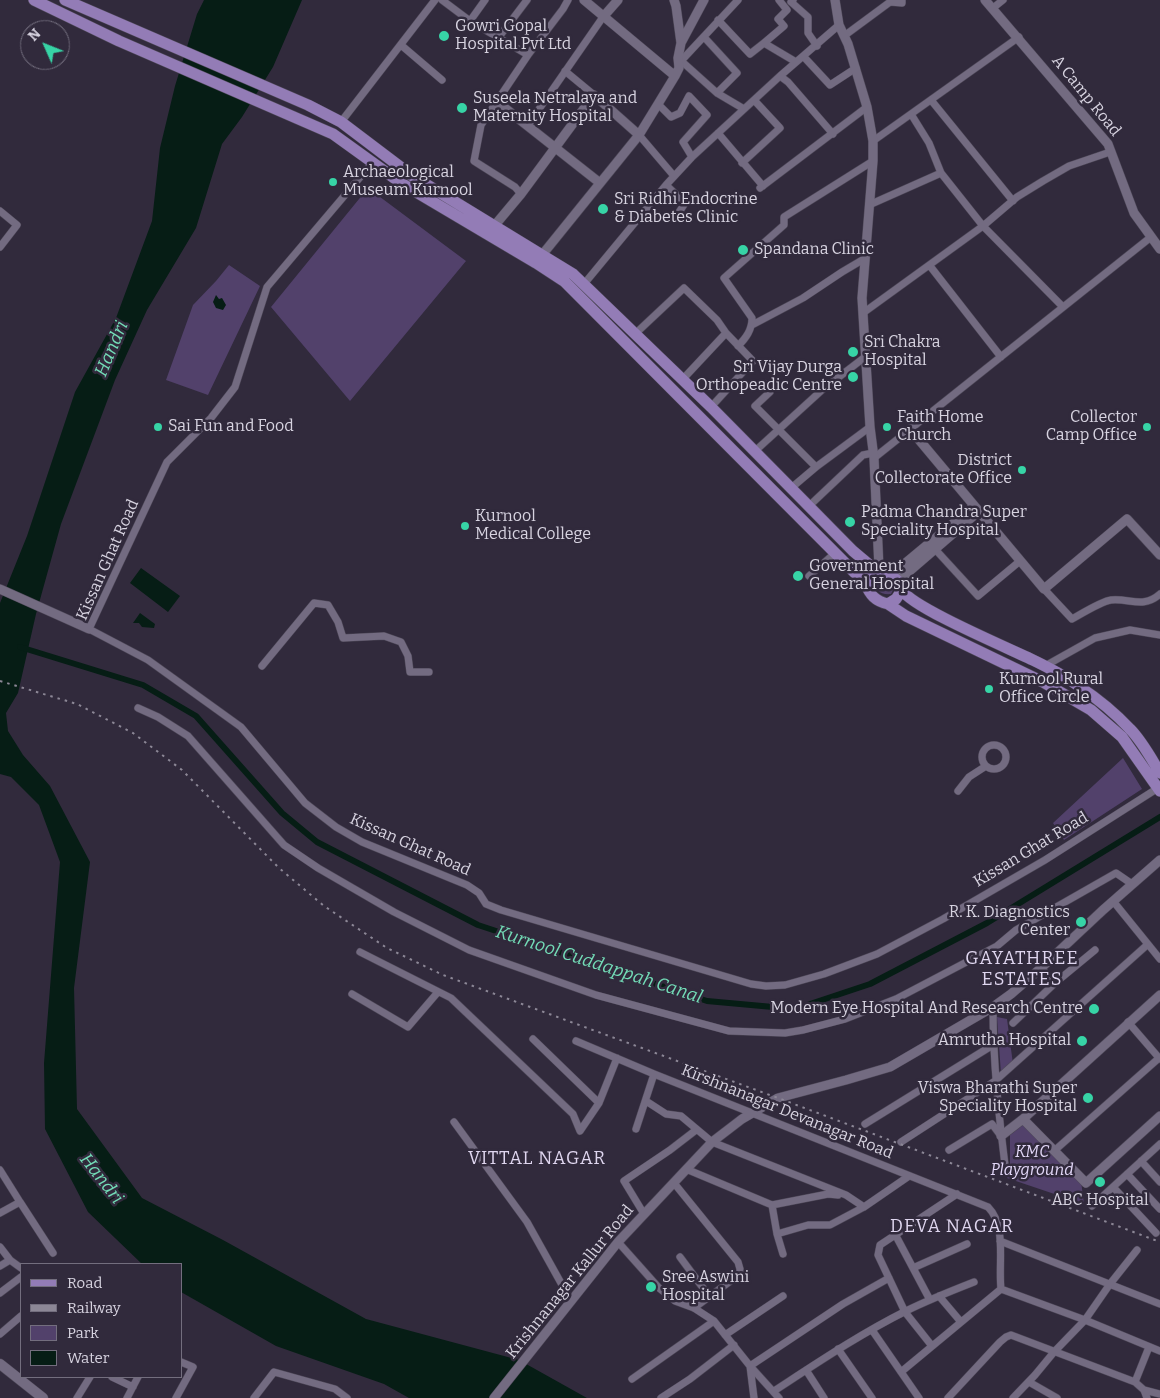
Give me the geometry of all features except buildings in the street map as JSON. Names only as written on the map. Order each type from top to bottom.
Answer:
[{"type":"main road","points":[[34,0],[119,41],[300,118],[333,134],[401,183],[539,259],[573,274],[711,408],[853,551],[888,576],[904,593],[940,616],[1045,666],[1099,700],[1131,730],[1160,773]]},
{"type":"main road","points":[[65,0],[308,105],[341,122],[411,175],[495,225],[539,259],[572,289],[835,553],[864,583],[870,595],[906,616],[1043,682],[1092,710],[1122,737],[1159,790]]},
{"type":"main road","points":[[360,152],[368,141]]},
{"type":"main road","points":[[864,583],[888,576]]},
{"type":"main road","points":[[888,576],[896,599],[888,604]]},
{"type":"main road","points":[[0,1364],[20,1376]]},
{"type":"main road","points":[[22,1378],[43,1398]]},
{"type":"street","points":[[341,122],[435,0]]},
{"type":"street","points":[[442,0],[470,20],[528,55]]},
{"type":"street","points":[[470,20],[485,0]]},
{"type":"street","points":[[499,37],[527,0]]},
{"type":"street","points":[[521,194],[515,187],[474,161],[481,125],[568,0]]},
{"type":"street","points":[[584,0],[675,76]]},
{"type":"street","points":[[528,125],[603,16],[618,0]]},
{"type":"street","points":[[539,259],[639,134],[675,76],[679,68],[681,43],[674,0]]},
{"type":"street","points":[[681,43],[704,0]]},
{"type":"street","points":[[680,59],[704,38],[718,20],[738,0]]},
{"type":"street","points":[[718,20],[750,54],[784,26],[778,19],[786,10],[779,0]]},
{"type":"street","points":[[794,0],[791,2],[808,17],[808,33],[817,46]]},
{"type":"street","points":[[835,0],[839,25],[856,68],[867,108],[873,141],[862,298],[870,427],[888,576],[932,546],[976,509]]},
{"type":"street","points":[[844,36],[890,2],[902,3],[902,0]]},
{"type":"street","name":"A Camp Road","points":[[985,0],[1108,144],[1134,212],[1160,249]]},
{"type":"street","points":[[992,8],[1003,0]]},
{"type":"street","points":[[584,284],[666,185],[692,157],[839,25]]},
{"type":"street","points":[[873,141],[1018,37]]},
{"type":"street","points":[[704,38],[737,73],[717,93]]},
{"type":"street","points":[[764,43],[796,62]]},
{"type":"street","points":[[401,45],[442,80]]},
{"type":"street","points":[[804,57],[830,85],[856,68]]},
{"type":"street","points":[[680,59],[717,93],[744,109]]},
{"type":"street","points":[[565,71],[639,134],[674,176]]},
{"type":"street","points":[[780,76],[788,82],[833,134]]},
{"type":"street","points":[[495,225],[521,194],[594,95]]},
{"type":"street","points":[[658,104],[671,117],[680,113],[689,96],[707,115],[683,142],[692,157]]},
{"type":"street","points":[[742,163],[780,128],[754,100]]},
{"type":"street","points":[[931,100],[1013,201]]},
{"type":"street","points":[[496,101],[600,183]]},
{"type":"street","points":[[718,133],[761,187],[867,108]]},
{"type":"street","points":[[911,114],[929,143],[941,173],[983,226],[1063,307]]},
{"type":"street","points":[[864,313],[930,266],[1013,201],[1043,181],[1069,166],[1110,152]]},
{"type":"street","name":"Kissan Ghat Road","points":[[373,162],[267,286],[235,387],[211,418],[167,462],[89,629],[148,660],[241,726],[305,803],[336,827],[362,842],[467,885],[479,893],[486,904],[501,910],[742,981],[766,986],[784,985],[824,974],[877,954],[943,919],[1045,860],[1159,790]]},
{"type":"street","points":[[738,346],[752,326],[752,318],[724,278],[784,224],[784,217],[873,162]]},
{"type":"street","points":[[869,204],[941,173]]},
{"type":"street","points":[[666,185],[686,204],[676,217]]},
{"type":"street","points":[[0,210],[17,225],[0,247]]},
{"type":"street","points":[[808,507],[863,455],[874,455],[910,429],[1151,237]]},
{"type":"street","points":[[752,326],[803,298],[864,259]]},
{"type":"street","points":[[930,266],[1002,357]]},
{"type":"street","points":[[635,334],[684,288],[717,320],[726,333],[752,360],[711,408]]},
{"type":"street","points":[[682,380],[726,333]]},
{"type":"street","points":[[754,452],[822,390],[865,357]]},
{"type":"street","points":[[765,384],[770,392],[755,406],[816,466]]},
{"type":"street","points":[[790,489],[816,466],[870,427]]},
{"type":"street","points":[[910,429],[1020,561],[1072,619],[1110,600],[1152,601],[1160,594]]},
{"type":"street","points":[[1044,589],[1128,519],[1156,544],[1160,555]]},
{"type":"street","points":[[932,546],[978,596],[1020,561]]},
{"type":"street","points":[[809,576],[835,553]]},
{"type":"street","points":[[0,589],[89,629]]},
{"type":"street","points":[[262,666],[314,603],[328,606],[338,622],[343,638],[384,636],[402,642],[408,656],[410,672],[429,672]]},
{"type":"street","points":[[1045,666],[1095,638],[1130,630],[1160,636]]},
{"type":"street","points":[[138,708],[158,717],[188,736],[284,845],[318,868],[394,912],[468,950],[596,994],[729,1031],[785,1033],[845,1019],[896,999],[951,972],[997,946],[1016,930],[1116,873],[1132,884]]},
{"type":"street","points":[[958,791],[969,777],[986,766]]},
{"type":"street","name":"Krishnanagar Kallur Road","points":[[494,1398],[618,1242],[712,1142],[742,1119],[778,1098],[890,1067],[993,1007],[1041,968],[1160,860]]},
{"type":"street","points":[[1113,901],[1160,959]]},
{"type":"street","points":[[901,1142],[996,1081],[1147,945]]},
{"type":"street","points":[[1013,1023],[1055,983],[1094,950]]},
{"type":"street","points":[[360,952],[451,998],[573,1114],[580,1131],[599,1103],[617,1058]]},
{"type":"street","points":[[1041,968],[1055,983]]},
{"type":"street","points":[[352,994],[408,1027],[438,992]]},
{"type":"street","points":[[1001,1136],[1024,1119],[1128,1022],[1160,995]]},
{"type":"street","points":[[993,1007],[993,1045],[1006,1172]]},
{"type":"street","points":[[1054,1151],[1159,1058],[1128,1022]]},
{"type":"street","points":[[533,1039],[599,1103]]},
{"type":"street","name":"Kirshnanagar Devanagar Road","points":[[576,1041],[988,1207],[995,1214],[1000,1226],[1000,1241]]},
{"type":"street","points":[[865,1124],[993,1045]]},
{"type":"street","points":[[636,1129],[654,1074]]},
{"type":"street","points":[[646,1101],[666,1114],[681,1116],[712,1142],[846,1195],[864,1207]]},
{"type":"street","points":[[1024,1119],[1086,1183],[1160,1116]]},
{"type":"street","points":[[454,1122],[528,1222],[571,1301]]},
{"type":"street","points":[[949,1150],[992,1124],[1001,1136]]},
{"type":"street","points":[[644,1214],[624,1181],[696,1130]]},
{"type":"street","points":[[1092,1206],[1158,1149]]},
{"type":"street","points":[[1141,1162],[1160,1182]]},
{"type":"street","points":[[686,1169],[772,1205],[828,1194],[846,1195]]},
{"type":"street","points":[[0,1170],[52,1253]]},
{"type":"street","points":[[1127,1174],[1160,1209]]},
{"type":"street","points":[[777,1234],[808,1226],[830,1225],[864,1207],[908,1176]]},
{"type":"street","points":[[674,1183],[738,1262],[740,1269],[740,1274],[694,1308]]},
{"type":"street","points":[[1113,1188],[1156,1233]]},
{"type":"street","points":[[932,1346],[905,1312],[878,1255],[878,1250],[880,1246],[957,1194]]},
{"type":"street","points":[[0,1213],[20,1202]]},
{"type":"street","points":[[772,1205],[783,1254]]},
{"type":"street","points":[[896,1236],[930,1300]]},
{"type":"street","points":[[1001,1289],[1000,1241],[1160,1304]]},
{"type":"street","points":[[618,1242],[659,1288],[675,1301],[694,1308],[714,1321],[750,1366],[779,1398]]},
{"type":"street","points":[[913,1268],[966,1244]]},
{"type":"street","points":[[0,1247],[10,1260],[20,1267]]},
{"type":"street","points":[[1013,1398],[1086,1320],[1110,1284],[1137,1250]]},
{"type":"street","points":[[680,1257],[709,1296]]},
{"type":"street","points":[[0,1266],[10,1260]]},
{"type":"street","points":[[0,1293],[20,1278]]},
{"type":"street","points":[[750,1366],[836,1308],[889,1278]]},
{"type":"street","points":[[774,1391],[838,1349],[905,1312],[974,1282]]},
{"type":"street","points":[[1001,1289],[1086,1320],[1160,1351]]},
{"type":"street","points":[[901,1372],[1001,1289]]},
{"type":"street","points":[[725,1335],[783,1296]]},
{"type":"street","points":[[940,1296],[961,1322]]},
{"type":"street","points":[[0,1334],[20,1317]]},
{"type":"street","points":[[632,1379],[714,1321]]},
{"type":"street","points":[[872,1330],[919,1398]]},
{"type":"street","points":[[948,1398],[974,1369],[1006,1337],[1011,1335],[1135,1382],[1144,1390],[1160,1394]]},
{"type":"street","points":[[661,1398],[734,1346]]},
{"type":"street","points":[[1135,1382],[1149,1347]]},
{"type":"street","points":[[838,1349],[872,1398]]},
{"type":"street","points":[[176,1398],[193,1367],[182,1362]]},
{"type":"street","points":[[750,1366],[754,1398]]},
{"type":"street","points":[[806,1370],[824,1398]]},
{"type":"street","points":[[254,1398],[274,1372],[335,1389],[347,1398]]},
{"type":"street","points":[[77,1398],[89,1378]]},
{"type":"street","points":[[114,1378],[133,1387]]},
{"type":"street","points":[[127,1398],[138,1378]]},
{"type":"street","points":[[1029,1382],[1058,1398]]},
{"type":"street","points":[[1144,1390],[1147,1398]]},
{"type":"green space","points":[[368,188],[466,261],[350,401],[271,307]]},
{"type":"green space","points":[[229,265],[260,286],[208,395],[166,380],[193,305]]},
{"type":"green space","points":[[877,575],[888,578],[894,588],[891,594],[881,593],[875,587],[872,582],[873,578]]},
{"type":"green space","points":[[1123,758],[1142,789],[1064,840],[1053,823]]},
{"type":"green space","points":[[997,1017],[1007,1019],[1013,1064],[1001,1074]]},
{"type":"green space","name":"KMC Playground","points":[[1025,1123],[1081,1181],[1084,1204],[1007,1178],[1010,1170],[1010,1135]]},
{"type":"water","name":"Handri","points":[[204,0],[302,0],[273,67],[242,117],[222,144],[196,228],[147,310],[115,380],[61,524],[36,614],[18,693],[6,713],[8,731],[23,755],[50,786],[90,862],[74,988],[77,1109],[142,1198],[223,1240],[366,1319],[519,1360],[587,1398],[409,1398],[384,1384],[276,1346],[182,1293],[182,1263],[141,1263],[88,1212],[45,1129],[44,1063],[60,862],[39,805],[11,777],[0,774],[0,603],[27,536],[75,392],[116,318],[152,221],[160,148],[175,86],[197,14]]},
{"type":"water","points":[[216,295],[219,299],[222,298],[226,305],[223,310],[216,308],[213,302]]},
{"type":"water","points":[[141,568],[180,596],[168,612],[130,583]]},
{"type":"water","points":[[140,613],[155,624],[154,628],[142,627],[139,623],[133,623]]},
{"type":"waterway","name":"Kurnool Cuddappah Canal","points":[[20,647],[143,685],[196,716],[282,813],[317,842],[478,925],[707,1001],[795,1009],[870,984],[987,923],[1160,817]]},
{"type":"railway","points":[[0,681],[77,704],[133,733],[182,770],[279,868],[324,906],[387,948],[443,975],[778,1098],[1160,1242]]},
{"type":"place","name":"Gowri Gopal Hospital Pvt Ltd","points":[[444,36]]},
{"type":"place","name":"Suseela Netralaya and Maternity Hospital","points":[[462,108]]},
{"type":"place","name":"Archaeological Museum Kurnool","points":[[333,182]]},
{"type":"place","name":"Sri Ridhi Endocrine & Diabetes Clinic","points":[[603,209]]},
{"type":"place","name":"Spandana Clinic","points":[[743,250]]},
{"type":"place","name":"Sri Chakra Hospital","points":[[853,352]]},
{"type":"place","name":"Sri Vijay Durga Orthopeadic Centre","points":[[853,377]]},
{"type":"place","name":"Sai Fun and Food","points":[[158,427]]},
{"type":"place","name":"Faith Home Church","points":[[887,427]]},
{"type":"place","name":"Collector Camp Office","points":[[1147,427]]},
{"type":"place","name":"District Collectorate Office","points":[[1022,470]]},
{"type":"place","name":"Padma Chandra Super Speciality Hospital","points":[[850,522]]},
{"type":"place","name":"Kurnool Medical College","points":[[465,526]]},
{"type":"place","name":"Government General Hospital","points":[[798,576]]},
{"type":"place","name":"Kurnool Rural Office Circle","points":[[989,689]]},
{"type":"place","name":"R. K. Diagnostics Center","points":[[1081,922]]},
{"type":"place","name":"Modern Eye Hospital And Research Centre","points":[[1094,1009]]},
{"type":"place","name":"Amrutha Hospital","points":[[1082,1041]]},
{"type":"place","name":"Viswa Bharathi Super Speciality Hospital","points":[[1088,1098]]},
{"type":"place","name":"ABC Hospital","points":[[1100,1182]]},
{"type":"place","name":"Sree Aswini Hospital","points":[[651,1287]]},
{"type":"district","name":"GAYATHREE ESTATES","points":[[1022,970]]},
{"type":"district","name":"VITTAL NAGAR","points":[[537,1159]]},
{"type":"district","name":"DEVA NAGAR","points":[[952,1227]]}]
